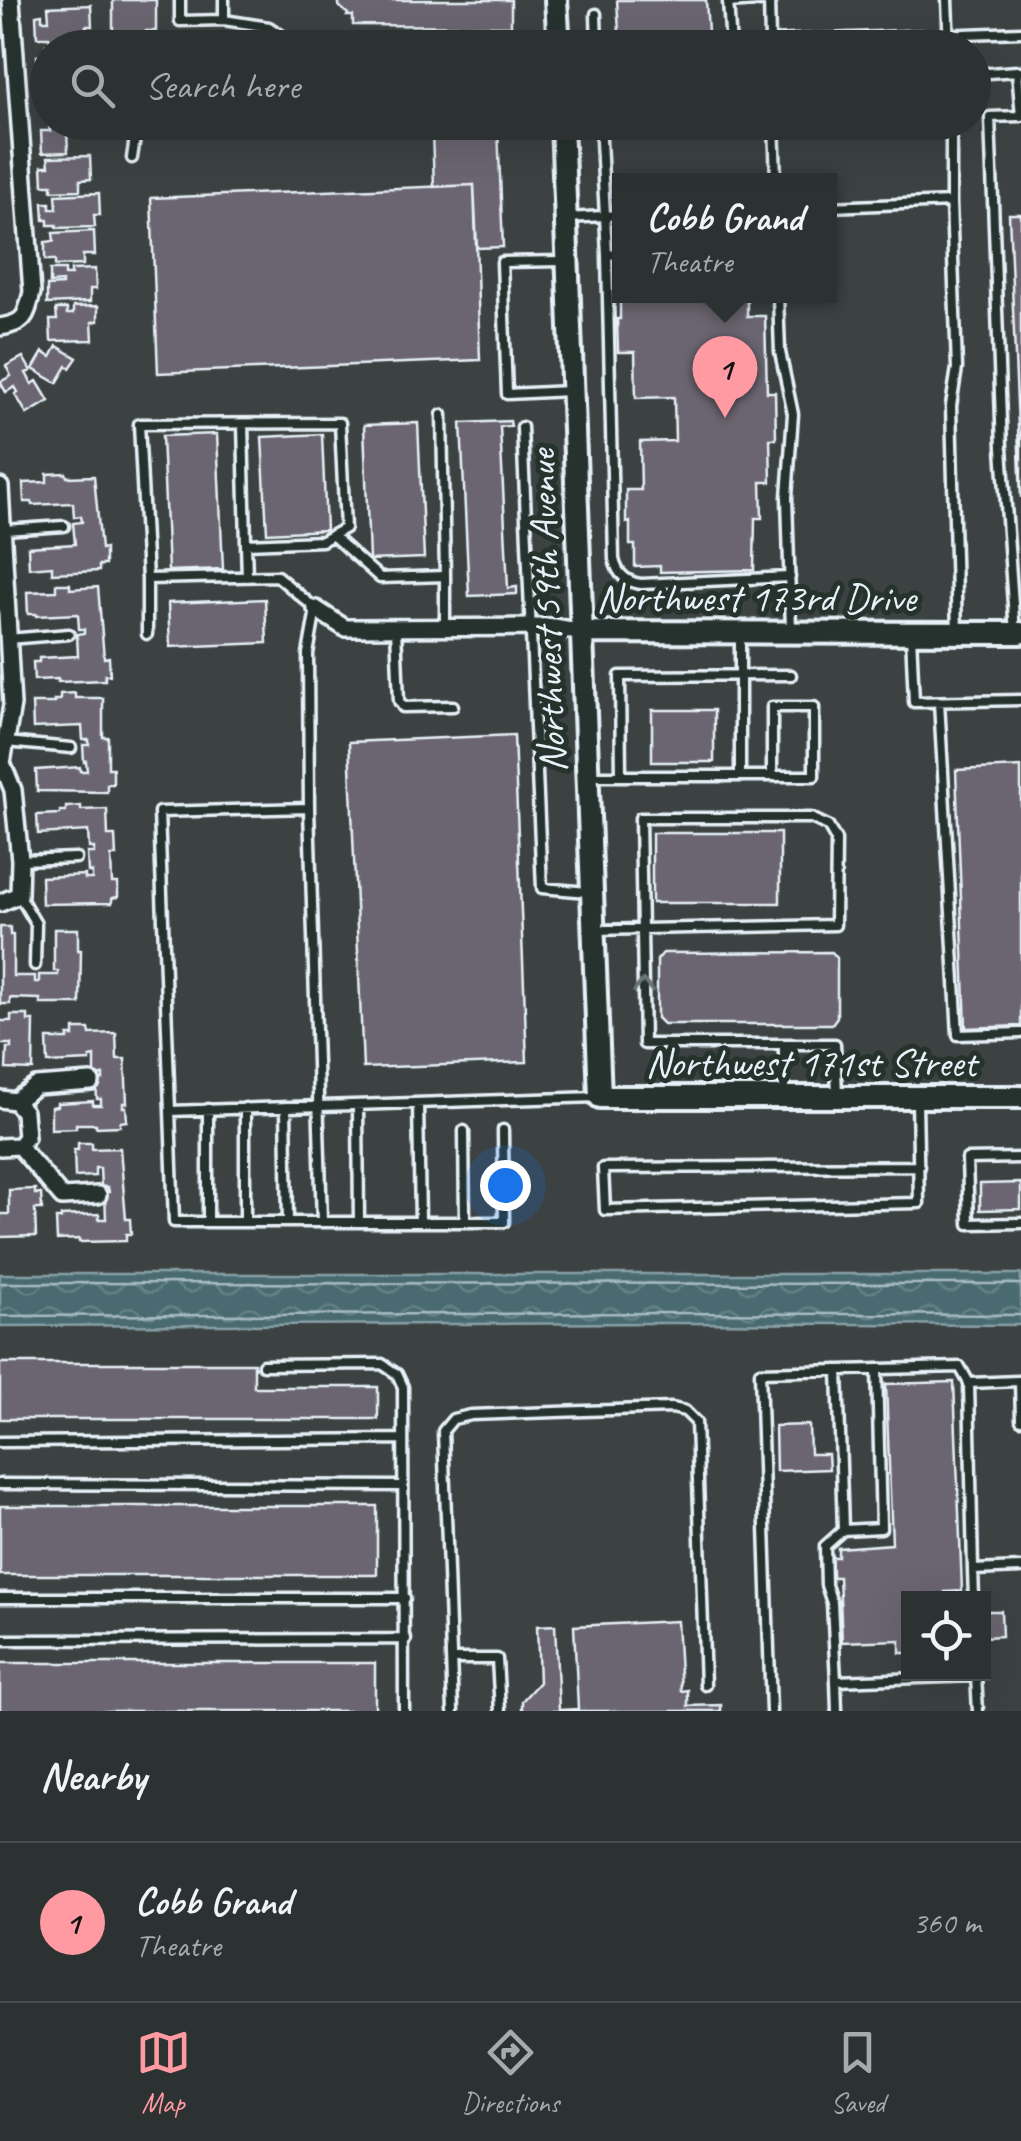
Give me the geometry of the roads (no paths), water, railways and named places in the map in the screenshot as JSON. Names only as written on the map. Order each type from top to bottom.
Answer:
[{"type":"street","points":[[8,326],[26,315],[32,292],[11,0]]},
{"type":"street","points":[[556,0],[558,30]]},
{"type":"street","name":"Northwest 59th Avenue","points":[[563,140],[600,1097]]},
{"type":"street","points":[[0,487],[12,705],[1,766],[13,790],[20,860],[19,895],[0,903]]},
{"type":"street","name":"Northwest 173rd Drive","points":[[316,610],[346,628],[1018,633]]},
{"type":"street","points":[[0,1148],[19,1146],[26,1137],[24,1112],[8,1100],[36,1086],[91,1082]]},
{"type":"street","name":"Northwest 171st Street","points":[[600,1097],[1021,1097]]},
{"type":"street","points":[[19,1146],[62,1197],[98,1196]]},
{"type":"lane","points":[[180,0],[180,21],[224,20],[275,30]]},
{"type":"lane","points":[[224,0],[224,20]]},
{"type":"lane","points":[[729,30],[728,1],[770,0],[770,30]]},
{"type":"lane","points":[[947,0],[949,30]]},
{"type":"lane","points":[[596,14],[596,30]]},
{"type":"lane","points":[[991,33],[1021,32]]},
{"type":"lane","points":[[991,73],[1019,71],[1020,116],[991,117]]},
{"type":"lane","points":[[132,158],[135,140]]},
{"type":"lane","points":[[601,140],[614,559],[620,574],[642,584],[790,577]]},
{"type":"lane","points":[[775,140],[776,173]]},
{"type":"lane","points":[[951,140],[957,368],[951,406],[957,633]]},
{"type":"lane","points":[[991,140],[1002,448],[1018,633]]},
{"type":"lane","points":[[837,207],[951,202]]},
{"type":"lane","points":[[566,218],[612,216]]},
{"type":"lane","points":[[607,255],[612,255]]},
{"type":"lane","points":[[568,261],[502,262],[507,394],[572,391]]},
{"type":"lane","points":[[778,303],[780,352],[793,414],[787,497],[792,632]]},
{"type":"lane","points":[[442,415],[445,628]]},
{"type":"lane","points":[[147,634],[139,424],[340,423],[344,528],[322,541],[246,544]]},
{"type":"lane","points":[[243,424],[247,576]]},
{"type":"lane","points":[[522,427],[542,888],[592,893]]},
{"type":"lane","points":[[1,530],[64,526]]},
{"type":"lane","points":[[332,536],[380,578],[445,576]]},
{"type":"lane","points":[[147,580],[277,576],[316,610],[308,654],[309,808],[322,1222]]},
{"type":"lane","points":[[396,628],[398,701],[403,707],[453,706]]},
{"type":"lane","points":[[740,632],[740,776]]},
{"type":"lane","points":[[911,633],[914,702],[1021,700]]},
{"type":"lane","points":[[6,648],[69,634]]},
{"type":"lane","points":[[621,776],[620,676],[792,675]]},
{"type":"lane","points":[[939,702],[958,1035],[1021,1033]]},
{"type":"lane","points":[[588,776],[621,776],[740,776],[772,776],[814,776],[814,707],[772,707],[772,776]]},
{"type":"lane","points":[[6,742],[71,748]]},
{"type":"lane","points":[[309,808],[159,812],[174,1222],[504,1222],[503,1130]]},
{"type":"lane","points":[[594,930],[642,928],[835,925],[836,840],[828,826],[811,818],[640,818],[642,928],[644,1044],[835,1044],[837,1097]]},
{"type":"lane","points":[[20,860],[76,858]]},
{"type":"lane","points":[[19,895],[36,924],[36,966]]},
{"type":"lane","points":[[784,1044],[784,1097]]},
{"type":"lane","points":[[170,1110],[600,1097]]},
{"type":"lane","points":[[917,1097],[919,1203],[605,1210],[604,1168],[918,1166]]},
{"type":"lane","points":[[418,1103],[420,1222]]},
{"type":"lane","points":[[358,1104],[359,1222]]},
{"type":"lane","points":[[286,1107],[288,1222]]},
{"type":"lane","points":[[244,1222],[245,1108]]},
{"type":"lane","points":[[208,1109],[208,1222]]},
{"type":"lane","points":[[464,1131],[466,1222]]},
{"type":"lane","points":[[1021,1158],[968,1159],[968,1224],[1021,1223]]},
{"type":"lane","points":[[263,1365],[382,1364],[396,1374],[404,1387],[404,1711]]},
{"type":"lane","points":[[770,1711],[760,1372],[960,1367],[969,1384],[974,1591]]},
{"type":"lane","points":[[837,1711],[832,1603],[826,1586],[824,1546],[843,1530],[882,1528],[878,1369]]},
{"type":"lane","points":[[838,1370],[843,1530]]},
{"type":"lane","points":[[969,1384],[1020,1381],[1021,1420]]},
{"type":"lane","points":[[453,1711],[442,1448],[443,1432],[453,1419],[471,1415],[672,1408],[685,1412],[696,1422],[705,1685]]},
{"type":"lane","points":[[0,1442],[403,1439]]},
{"type":"lane","points":[[0,1484],[402,1486]]},
{"type":"lane","points":[[974,1570],[1021,1568]]},
{"type":"lane","points":[[0,1598],[405,1598]]},
{"type":"lane","points":[[0,1640],[406,1640]]},
{"type":"lane","points":[[451,1659],[497,1659],[500,1711]]},
{"type":"lane","points":[[836,1681],[901,1678]]},
{"type":"lane","points":[[976,1681],[978,1711]]},
{"type":"water","points":[[0,1274],[1021,1274],[1021,1325],[0,1326]]},
{"type":"place","name":"Cobb Grand","points":[[725,418]]}]
